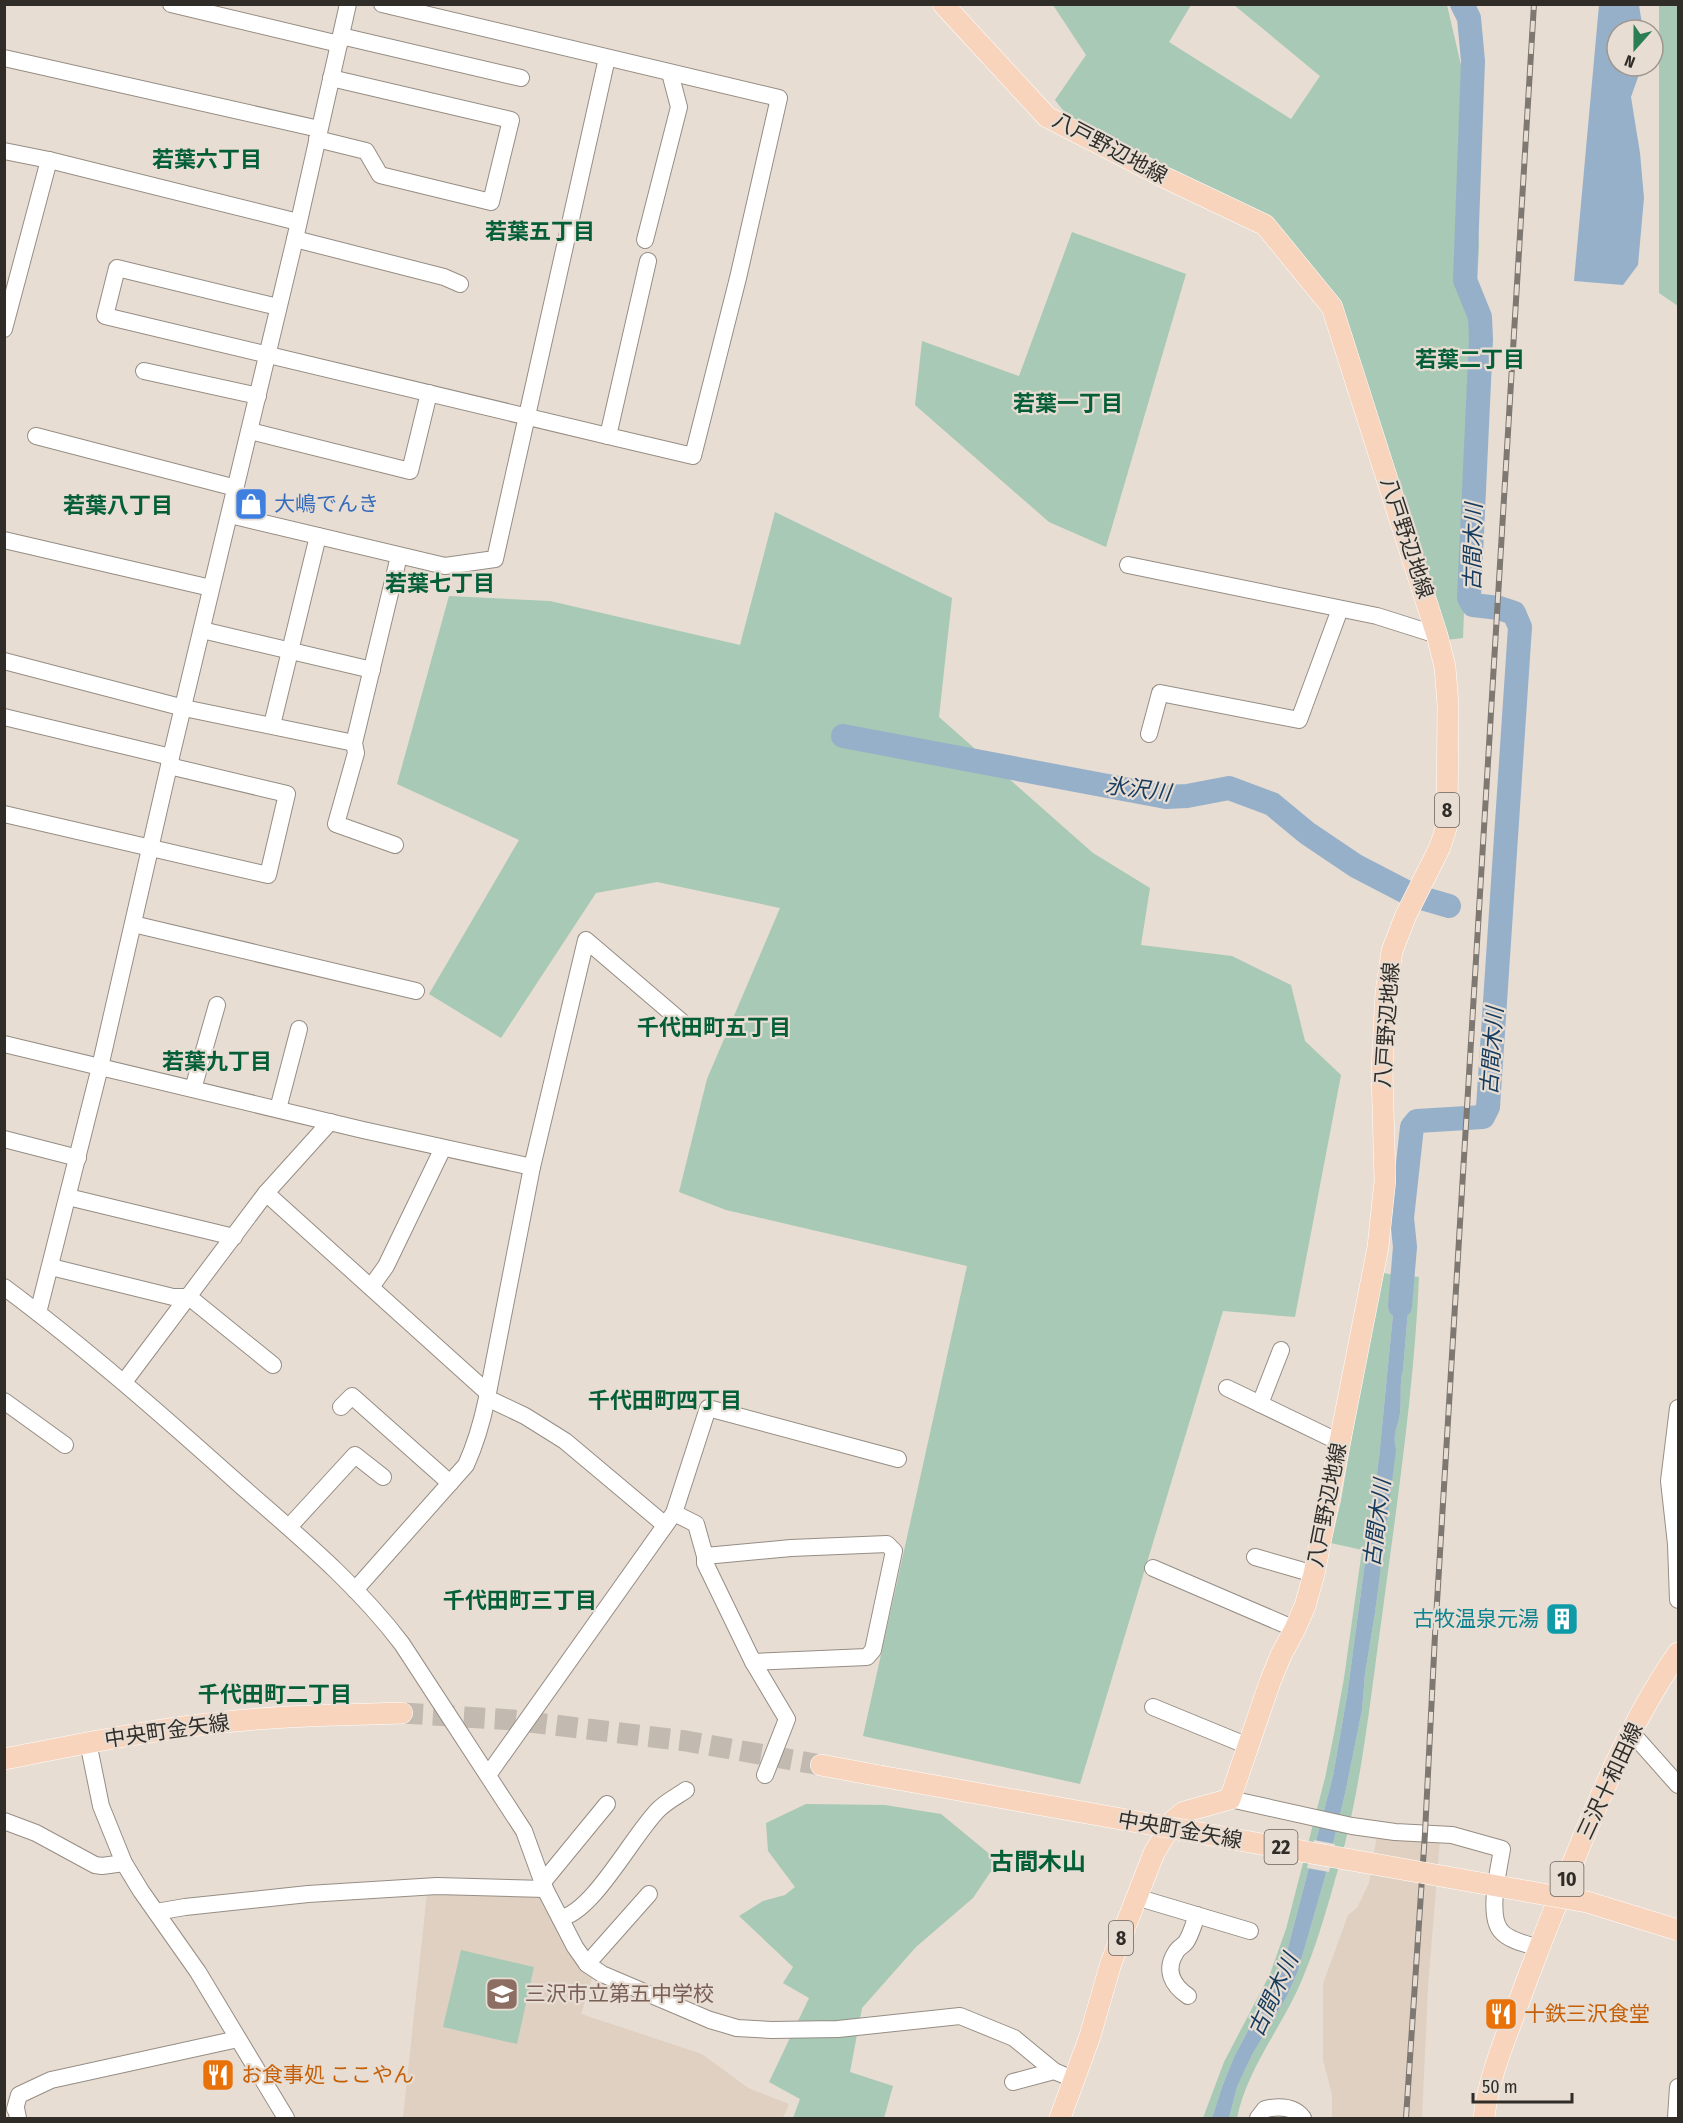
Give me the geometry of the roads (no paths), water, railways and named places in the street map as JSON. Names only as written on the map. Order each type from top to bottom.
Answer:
[{"type":"main road","name":"八戸野辺地線","points":[[943,4],[1047,117],[1166,178],[1265,225],[1332,308],[1437,635],[1445,667],[1448,705],[1447,825],[1440,847],[1406,915],[1392,951],[1386,993],[1382,1071],[1385,1181],[1378,1247],[1314,1574],[1305,1606],[1277,1664],[1230,1799]]},
{"type":"main road","name":"三沢十和田線","points":[[1484,2118],[1496,2069],[1539,1948],[1601,1794],[1631,1732],[1678,1653]]},
{"type":"main road","name":"中央町金矢線","points":[[4,1759],[88,1742],[207,1724],[303,1716],[402,1713]]},
{"type":"main road","name":"中央町金矢線","points":[[821,1765],[1587,1902],[1678,1930]]},
{"type":"main road","name":"8","points":[[1060,2118],[1063,2075],[1090,2036],[1111,1963],[1154,1853],[1174,1820],[1184,1812],[1230,1799]]},
{"type":"street","points":[[171,4],[521,78]]},
{"type":"street","points":[[38,1313],[100,1067],[348,4]]},
{"type":"street","points":[[278,307],[117,268],[105,316],[693,456],[738,278],[779,99],[382,4]]},
{"type":"street","points":[[4,58],[318,134],[366,151],[380,175],[491,202],[511,120],[331,78]]},
{"type":"street","points":[[230,515],[446,566],[495,559],[607,58]]},
{"type":"street","points":[[645,240],[679,107],[670,73]]},
{"type":"street","points":[[4,151],[50,160],[298,222]]},
{"type":"street","points":[[4,329],[50,160]]},
{"type":"street","points":[[295,239],[444,277],[460,284]]},
{"type":"street","points":[[608,436],[648,261]]},
{"type":"street","points":[[144,371],[258,396]]},
{"type":"street","points":[[250,431],[410,471],[429,393]]},
{"type":"street","points":[[36,436],[236,488]]},
{"type":"street","points":[[272,724],[318,536]]},
{"type":"street","points":[[4,540],[211,588]]},
{"type":"street","points":[[395,844],[336,824],[356,753],[354,743],[399,556]]},
{"type":"street","points":[[1128,565],[1377,616],[1437,635]]},
{"type":"street","points":[[1149,734],[1160,693],[1299,720],[1340,609]]},
{"type":"street","points":[[202,630],[372,670]]},
{"type":"street","points":[[4,661],[184,708],[272,724],[354,743]]},
{"type":"street","points":[[4,717],[287,794],[268,875],[4,814]]},
{"type":"street","points":[[133,924],[416,991]]},
{"type":"street","points":[[355,1590],[466,1465],[481,1428],[532,1167],[586,940],[689,1028]]},
{"type":"street","points":[[193,1089],[216,1005]]},
{"type":"street","points":[[278,1109],[299,1029]]},
{"type":"street","points":[[4,1044],[330,1122],[532,1167]]},
{"type":"street","points":[[124,1382],[266,1193],[330,1122]]},
{"type":"street","points":[[4,1139],[78,1158]]},
{"type":"street","points":[[371,1287],[386,1266],[443,1148]]},
{"type":"street","points":[[266,1193],[488,1396],[565,1441],[670,1519],[696,1524],[705,1563],[753,1662],[787,1719],[765,1775]]},
{"type":"street","points":[[68,1197],[234,1237]]},
{"type":"street","points":[[51,1267],[173,1297],[189,1297],[273,1365]]},
{"type":"street","points":[[7,1295],[38,1313],[124,1382],[289,1527],[381,1616],[402,1644],[474,1758],[488,1775],[524,1831],[544,1886],[575,1947],[587,1964],[603,1974],[710,2020],[737,2028],[838,2029],[960,2016],[1014,2038],[1063,2075]]},
{"type":"street","points":[[1260,1404],[1281,1350]]},
{"type":"street","points":[[1227,1388],[1340,1442]]},
{"type":"street","points":[[341,1407],[352,1396],[450,1483]]},
{"type":"street","points":[[4,1401],[65,1444]]},
{"type":"street","points":[[488,1775],[670,1519],[708,1407],[898,1459]]},
{"type":"street","points":[[1678,1408],[1669,1481],[1676,1544],[1678,1600]]},
{"type":"street","points":[[289,1527],[355,1455],[383,1477]]},
{"type":"street","points":[[705,1556],[790,1548],[887,1544],[894,1551],[873,1650],[867,1657],[753,1662]]},
{"type":"street","points":[[1255,1557],[1314,1574]]},
{"type":"street","points":[[1153,1568],[1295,1629]]},
{"type":"street","points":[[1154,1707],[1248,1746]]},
{"type":"street","points":[[1631,1732],[1678,1785]]},
{"type":"street","points":[[88,1742],[101,1806],[124,1863],[198,1972],[286,2118]]},
{"type":"street","points":[[560,1918],[569,1917],[583,1905],[659,1809],[686,1790]]},
{"type":"street","points":[[1230,1799],[1352,1826],[1395,1832],[1452,1835],[1502,1849],[1494,1912],[1497,1925],[1502,1932],[1512,1938],[1539,1948]]},
{"type":"street","points":[[544,1886],[607,1804]]},
{"type":"street","points":[[4,1821],[36,1833],[94,1865],[124,1863]]},
{"type":"street","points":[[156,1912],[185,1906],[308,1894],[437,1886],[544,1886]]},
{"type":"street","points":[[587,1964],[649,1894]]},
{"type":"street","points":[[1136,1898],[1250,1930]]},
{"type":"street","points":[[1188,1996],[1178,1989],[1168,1971],[1170,1961],[1186,1941],[1197,1915]]},
{"type":"street","points":[[18,2118],[15,2109],[19,2095],[51,2080],[238,2039]]},
{"type":"street","points":[[1013,2082],[1063,2075]]},
{"type":"street","points":[[1676,2118],[1678,2087]]},
{"type":"street","points":[[1258,2118],[1265,2109],[1273,2107],[1291,2108],[1303,2118]]},
{"type":"water","points":[[1599,5],[1639,5],[1641,18],[1605,18],[1605,78],[1638,78],[1631,97],[1644,198],[1638,265],[1623,285],[1574,281]]},
{"type":"water","points":[[1395,1275],[1411,1276],[1401,1381],[1401,1407],[1395,1435],[1396,1450],[1362,1710],[1345,1794],[1325,1877],[1298,1971],[1286,1998],[1252,2055],[1237,2087],[1229,2118],[1212,2118],[1234,2057],[1284,1963],[1333,1776],[1347,1696],[1379,1458]]},
{"type":"waterway","name":"古間木川","points":[[1400,1306],[1405,1247],[1402,1218],[1412,1127],[1417,1121],[1483,1117],[1488,1107],[1520,627],[1514,613],[1499,608],[1473,605],[1469,598],[1481,339],[1480,317],[1465,280],[1473,61],[1469,18],[1462,4]]},
{"type":"waterway","name":"氷沢川","points":[[843,736],[1166,797],[1187,796],[1229,788],[1272,804],[1307,833],[1356,866],[1408,893]]},
{"type":"waterway","name":"氷沢川","points":[[1418,897],[1449,906]]},
{"type":"tunnel","points":[[402,1713],[513,1720],[686,1741],[821,1765]]},
{"type":"railway","points":[[1406,2118],[1534,4]]},
{"type":"place","name":"大嶋でんき","points":[[251,504]]},
{"type":"place","name":"古牧温泉元湯","points":[[1562,1619]]},
{"type":"place","name":"三沢市立第五中学校","points":[[502,1994]]},
{"type":"place","name":"十鉄三沢食堂","points":[[1501,2014]]},
{"type":"place","name":"お食事処 ここやん","points":[[218,2075]]},
{"type":"district","name":"若葉六丁目","points":[[207,159]]},
{"type":"district","name":"若葉五丁目","points":[[540,231]]},
{"type":"district","name":"若葉二丁目","points":[[1470,359]]},
{"type":"district","name":"若葉一丁目","points":[[1068,403]]},
{"type":"district","name":"若葉八丁目","points":[[118,505]]},
{"type":"district","name":"若葉七丁目","points":[[440,583]]},
{"type":"district","name":"千代田町五丁目","points":[[714,1027]]},
{"type":"district","name":"若葉九丁目","points":[[217,1061]]},
{"type":"district","name":"千代田町四丁目","points":[[665,1400]]},
{"type":"district","name":"千代田町三丁目","points":[[520,1600]]},
{"type":"district","name":"千代田町二丁目","points":[[275,1694]]},
{"type":"district","name":"古間木山","points":[[1038,1862]]}]
